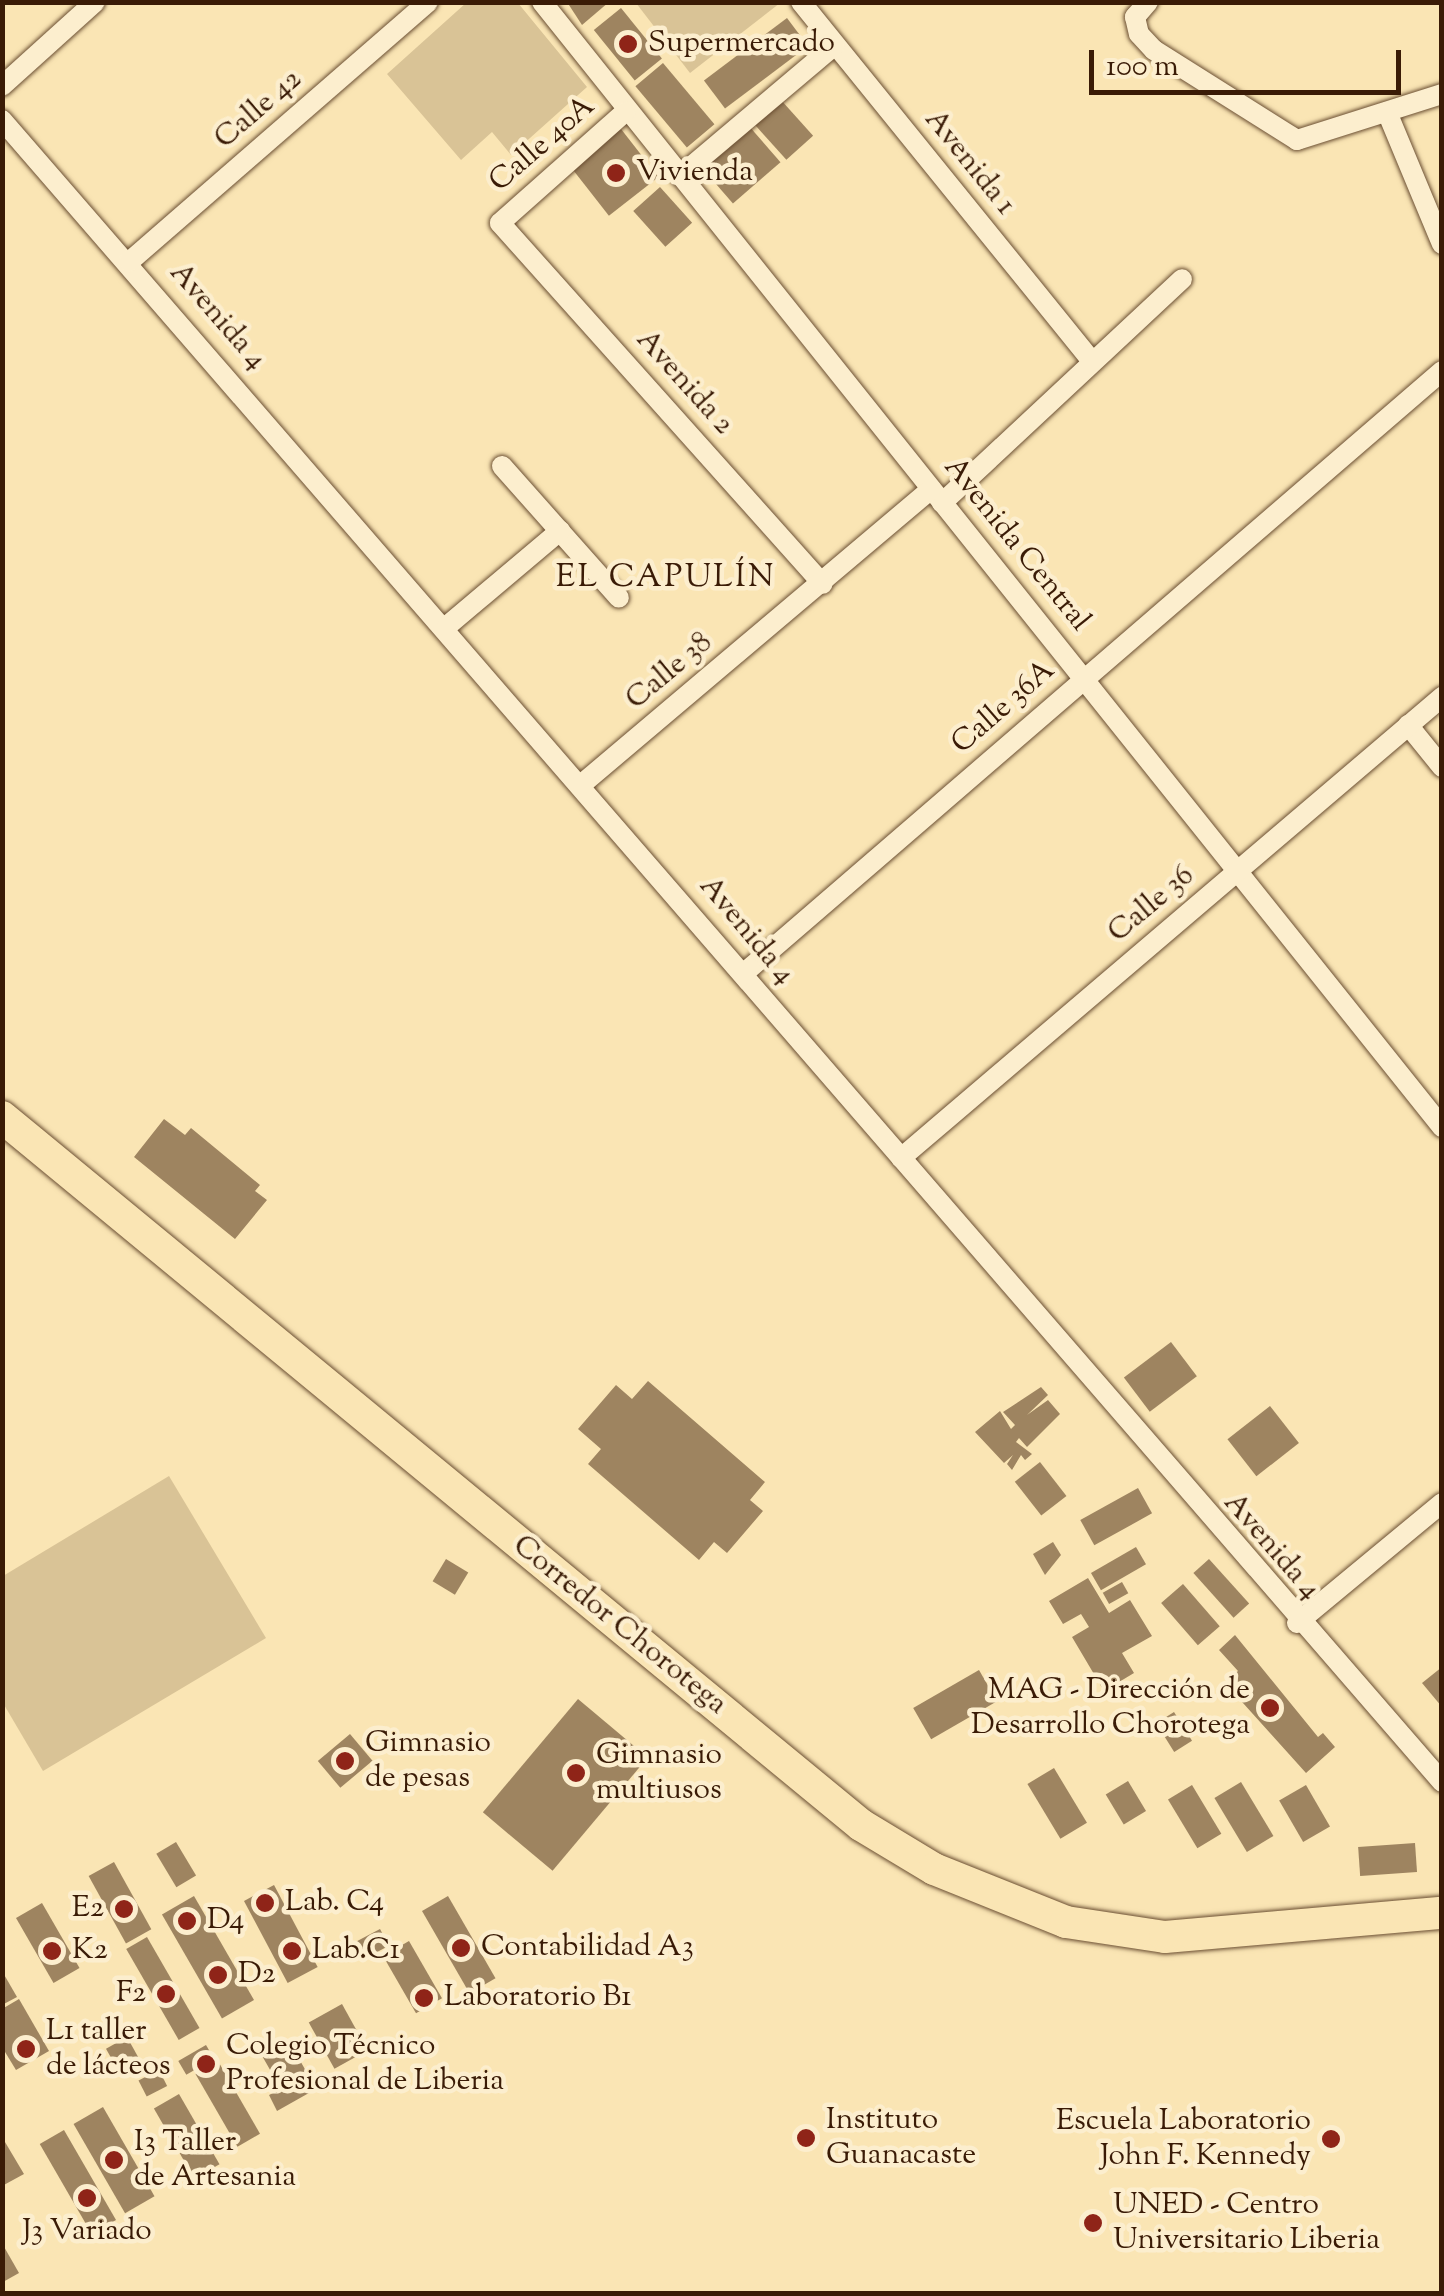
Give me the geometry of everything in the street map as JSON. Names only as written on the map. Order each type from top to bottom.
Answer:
[{"type":"main road","name":"Corredor Chorotega","points":[[2,1118],[861,1825],[934,1869],[1066,1922],[1166,1937],[1442,1913]]},
{"type":"street","points":[[2,86],[95,2]]},
{"type":"street","name":"Calle 42","points":[[129,262],[428,2]]},
{"type":"street","name":"Avenida Central","points":[[542,2],[625,112],[1085,677],[1442,1127]]},
{"type":"street","points":[[1148,2],[1136,17],[1139,34],[1154,50],[1297,140],[1442,94]]},
{"type":"street","name":"Avenida 1","points":[[802,3],[1092,361]]},
{"type":"street","points":[[680,176],[834,46]]},
{"type":"street","name":"Calle 40A","points":[[500,223],[625,112]]},
{"type":"street","points":[[1386,112],[1442,244]]},
{"type":"street","name":"Avenida 4","points":[[2,120],[447,626],[1297,1623],[1442,1782]]},
{"type":"street","name":"Avenida 2","points":[[500,223],[823,584]]},
{"type":"street","name":"Calle 38","points":[[582,784],[823,584],[936,496],[1182,279]]},
{"type":"street","name":"Calle 36A","points":[[743,974],[1442,371]]},
{"type":"street","points":[[502,466],[619,598]]},
{"type":"street","points":[[447,626],[560,532]]},
{"type":"street","name":"Calle 36","points":[[901,1158],[1442,697]]},
{"type":"street","points":[[1408,726],[1442,766]]},
{"type":"street","points":[[1297,1623],[1442,1502]]},
{"type":"shaded area","points":[[780,2],[690,73],[636,3]]},
{"type":"shaded area","points":[[466,3],[518,3],[587,87],[511,155],[492,132],[461,160],[387,74]]},
{"type":"shaded area","points":[[169,1476],[266,1638],[43,1771],[3,1703],[3,1576]]},
{"type":"building","points":[[567,2],[609,2],[582,25]]},
{"type":"building","name":"Supermercado","points":[[621,8],[662,59],[635,81],[594,30]]},
{"type":"building","name":"Vivienda","points":[[787,18],[808,46],[725,109],[704,81]]},
{"type":"building","name":"Vivienda","points":[[663,63],[714,124],[687,147],[635,86]]},
{"type":"building","name":"Vivienda","points":[[781,100],[813,136],[786,160],[754,124]]},
{"type":"building","name":"Vivienda","points":[[749,126],[780,162],[733,204],[701,167]]},
{"type":"building","name":"Vivienda","points":[[621,129],[659,177],[609,216],[571,168]]},
{"type":"building","name":"Vivienda","points":[[660,187],[692,223],[665,247],[633,211]]},
{"type":"building","points":[[164,1119],[185,1135],[191,1128],[260,1185],[255,1191],[267,1200],[235,1239],[134,1157]]},
{"type":"building","points":[[1171,1342],[1197,1376],[1150,1412],[1124,1378]]},
{"type":"building","points":[[648,1381],[765,1482],[750,1500],[763,1511],[727,1553],[714,1542],[699,1560],[588,1464],[601,1449],[578,1429],[616,1385],[632,1399]]},
{"type":"building","points":[[1041,1387],[1048,1395],[1027,1415],[1048,1400],[1060,1414],[1027,1447],[1019,1438],[1016,1442],[1032,1454],[1025,1460],[1021,1455],[1012,1470],[1007,1464],[1013,1455],[1004,1463],[975,1432],[1000,1411],[1011,1429],[1015,1425],[1003,1412]]},
{"type":"building","points":[[1270,1406],[1299,1443],[1256,1476],[1227,1439]]},
{"type":"building","points":[[1040,1462],[1066,1496],[1041,1516],[1015,1482]]},
{"type":"building","points":[[1138,1488],[1152,1513],[1094,1545],[1080,1520]]},
{"type":"building","points":[[1053,1542],[1061,1555],[1045,1575],[1033,1554]]},
{"type":"building","points":[[1136,1547],[1146,1564],[1101,1590],[1091,1573]]},
{"type":"building","points":[[446,1559],[468,1572],[455,1595],[433,1581]]},
{"type":"building","name":"MAG - Dirección de Desarrollo Chorotega","points":[[1209,1559],[1249,1604],[1234,1618],[1193,1573]]},
{"type":"building","points":[[1088,1578],[1109,1613],[1130,1600],[1152,1636],[1122,1653],[1134,1673],[1104,1691],[1072,1637],[1089,1627],[1081,1614],[1063,1624],[1049,1601]]},
{"type":"building","points":[[1122,1582],[1128,1593],[1109,1604],[1103,1593]]},
{"type":"building","name":"MAG - Dirección de Desarrollo Chorotega","points":[[1183,1584],[1220,1626],[1198,1645],[1161,1603]]},
{"type":"building","name":"MAG - Dirección de Desarrollo Chorotega","points":[[1235,1635],[1318,1737],[1323,1733],[1335,1747],[1306,1773],[1225,1683],[1238,1671],[1219,1650]]},
{"type":"building","points":[[1442,1667],[1442,1707],[1422,1683]]},
{"type":"building","points":[[979,1670],[997,1701],[931,1739],[913,1708]]},
{"type":"building","name":"Gimnasio multiusos","points":[[578,1699],[648,1757],[553,1871],[483,1812]]},
{"type":"building","name":"MAG - Dirección de Desarrollo Chorotega","points":[[1174,1712],[1192,1741],[1174,1752],[1156,1723]]},
{"type":"building","name":"Gimnasio de pesas","points":[[350,1734],[372,1761],[340,1788],[318,1761]]},
{"type":"building","name":"MAG - Dirección de Desarrollo Chorotega","points":[[1054,1768],[1087,1823],[1060,1839],[1027,1784]]},
{"type":"building","name":"MAG - Dirección de Desarrollo Chorotega","points":[[1128,1781],[1146,1811],[1124,1824],[1106,1794]]},
{"type":"building","name":"MAG - Dirección de Desarrollo Chorotega","points":[[1241,1782],[1273,1836],[1247,1852],[1214,1798]]},
{"type":"building","name":"MAG - Dirección de Desarrollo Chorotega","points":[[1192,1785],[1221,1834],[1197,1848],[1168,1799]]},
{"type":"building","name":"MAG - Dirección de Desarrollo Chorotega","points":[[1306,1785],[1330,1827],[1303,1842],[1279,1800]]},
{"type":"building","points":[[176,1842],[196,1875],[176,1887],[156,1854]]},
{"type":"building","points":[[1415,1843],[1417,1872],[1360,1876],[1358,1847]]},
{"type":"building","points":[[114,1862],[151,1929],[126,1943],[89,1876]]},
{"type":"building","points":[[274,1885],[318,1967],[288,1983],[244,1901]]},
{"type":"building","points":[[194,1896],[254,2000],[222,2018],[162,1914]]},
{"type":"building","points":[[448,1896],[496,1978],[470,1993],[422,1911]]},
{"type":"building","points":[[42,1903],[80,1968],[54,1983],[16,1918]]},
{"type":"building","points":[[380,1929],[389,1946],[362,1960],[354,1943]]},
{"type":"building","points":[[147,1937],[200,2028],[179,2040],[126,1949]]},
{"type":"building","points":[[409,1941],[442,1998],[416,2013],[383,1956]]},
{"type":"building","points":[[2,1971],[17,1997],[2,2005]]},
{"type":"building","points":[[19,1999],[49,2051],[16,2070],[2,2047],[2,2009]]},
{"type":"building","points":[[342,2004],[368,2050],[334,2069],[309,2022]]},
{"type":"building","points":[[127,2037],[142,2064],[121,2076],[106,2049]]},
{"type":"building","points":[[288,2039],[316,2089],[277,2111],[269,2095],[281,2089],[261,2054]]},
{"type":"building","points":[[206,2045],[214,2059],[186,2075],[178,2061]]},
{"type":"building","points":[[218,2061],[260,2134],[237,2147],[195,2074]]},
{"type":"building","points":[[159,2070],[167,2086],[147,2096],[139,2080]]},
{"type":"building","points":[[179,2094],[220,2164],[194,2179],[154,2108]]},
{"type":"building","points":[[103,2107],[154,2196],[125,2213],[74,2124]]},
{"type":"building","points":[[64,2130],[116,2220],[92,2234],[40,2144]]},
{"type":"building","points":[[2,2137],[24,2174],[2,2186]]},
{"type":"building","points":[[3,2245],[19,2273],[3,2282]]},
{"type":"place","name":"Supermercado","points":[[628,44]]},
{"type":"place","name":"Vivienda","points":[[616,173]]},
{"type":"place","name":"MAG - Dirección de Desarrollo Chorotega","points":[[1270,1708]]},
{"type":"place","name":"Gimnasio de pesas","points":[[345,1761]]},
{"type":"place","name":"Gimnasio multiusos","points":[[576,1773]]},
{"type":"place","name":"Lab. C4","points":[[265,1903]]},
{"type":"place","name":"E2","points":[[124,1909]]},
{"type":"place","name":"D4","points":[[187,1921]]},
{"type":"place","name":"Contabilidad A3","points":[[461,1948]]},
{"type":"place","name":"K2","points":[[52,1951]]},
{"type":"place","name":"Lab.C1","points":[[292,1951]]},
{"type":"place","name":"D2","points":[[218,1975]]},
{"type":"place","name":"F2","points":[[166,1994]]},
{"type":"place","name":"Laboratorio B1","points":[[424,1998]]},
{"type":"place","name":"L1 taller de lácteos","points":[[26,2049]]},
{"type":"place","name":"Colegio Técnico Profesional de Liberia","points":[[206,2064]]},
{"type":"place","name":"Instituto Guanacaste","points":[[806,2138]]},
{"type":"place","name":"Escuela Laboratorio John F. Kennedy","points":[[1331,2139]]},
{"type":"place","name":"I3 Taller de Artesania","points":[[114,2160]]},
{"type":"place","name":"J3 Variado","points":[[87,2198]]},
{"type":"place","name":"UNED - Centro Universitario Liberia","points":[[1093,2223]]},
{"type":"district","name":"EL CAPULÍN","points":[[666,578]]}]
